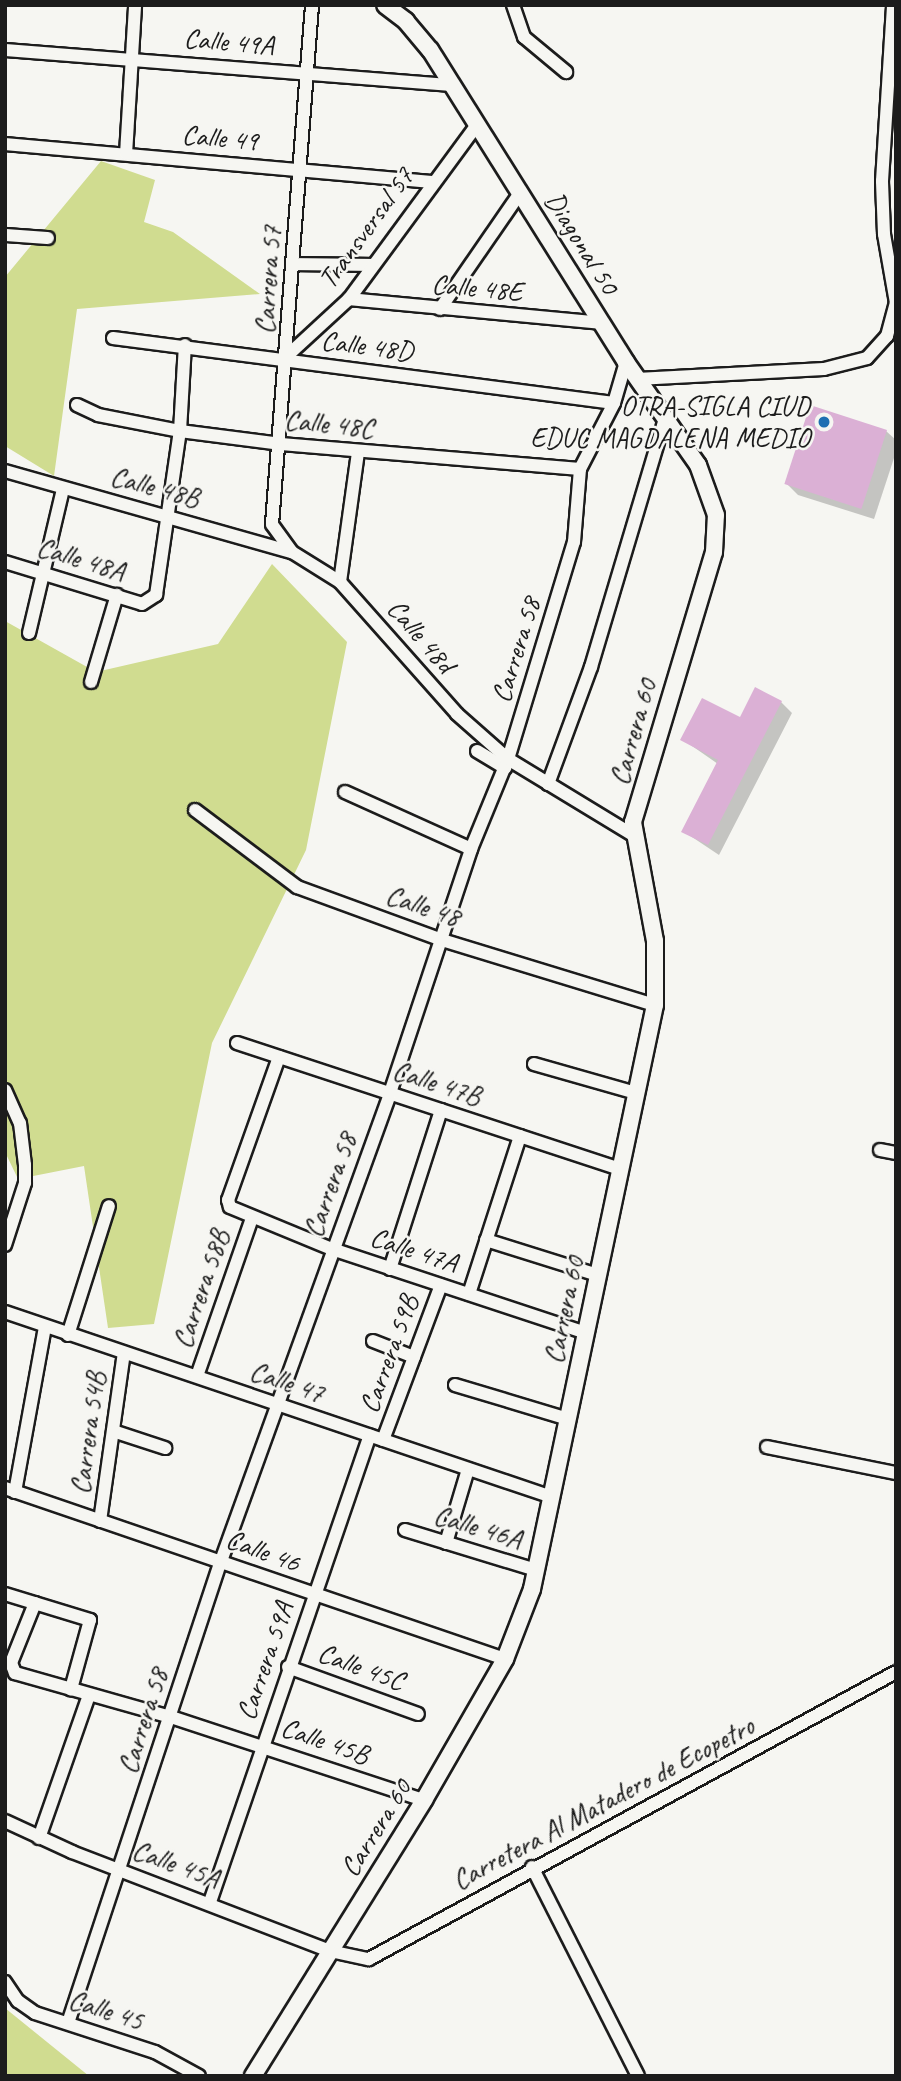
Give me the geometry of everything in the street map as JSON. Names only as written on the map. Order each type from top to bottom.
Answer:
[{"type":"street","points":[[126,154],[135,5]]},
{"type":"street","name":"Carrera 57","points":[[292,552],[272,524],[281,444],[312,5]]},
{"type":"street","name":"Diagonal 50","points":[[385,5],[406,21],[430,50],[449,85],[626,362],[698,465],[711,494]]},
{"type":"street","points":[[513,5],[524,37],[566,72]]},
{"type":"street","points":[[637,379],[824,369],[867,358],[887,336],[896,303],[882,181],[893,5]]},
{"type":"street","name":"Calle 49A","points":[[5,50],[449,85]]},
{"type":"street","name":"Transversal 57","points":[[287,358],[349,299],[431,182],[477,125]]},
{"type":"street","name":"Calle 49","points":[[5,144],[431,182]]},
{"type":"street","points":[[440,309],[520,193]]},
{"type":"street","points":[[5,235],[48,238]]},
{"type":"street","points":[[294,264],[371,265]]},
{"type":"street","name":"Calle 48E","points":[[349,299],[602,323]]},
{"type":"street","name":"Calle 48D","points":[[113,338],[287,358],[614,403]]},
{"type":"street","points":[[167,513],[180,431],[185,345]]},
{"type":"street","name":"Carrera 58","points":[[68,2023],[221,1562],[280,1406],[332,1249],[390,1093],[471,849],[506,763],[575,542],[580,469],[614,403],[626,362]]},
{"type":"street","name":"Calle 48C","points":[[77,405],[98,415],[180,431],[281,444],[580,469]]},
{"type":"street","name":"Carrera 60","points":[[548,784],[592,667],[665,418]]},
{"type":"street","points":[[340,582],[358,452]]},
{"type":"street","name":"Calle 48B","points":[[5,471],[63,489],[167,513],[292,552]]},
{"type":"street","points":[[29,633],[46,574],[63,489]]},
{"type":"street","name":"Carrera 60","points":[[253,2076],[424,1800],[520,1628],[552,1497],[655,1005],[654,941],[633,835],[713,552],[716,515],[711,494]]},
{"type":"street","name":"Calle 48A","points":[[5,562],[142,604],[156,595],[167,513]]},
{"type":"street","name":"Calle 48d","points":[[292,552],[340,582],[457,714],[506,763]]},
{"type":"street","points":[[91,682],[117,596]]},
{"type":"street","points":[[477,751],[548,784],[633,835]]},
{"type":"street","points":[[345,792],[471,849]]},
{"type":"street","name":"Calle 48","points":[[195,810],[297,887],[442,940],[655,1005]]},
{"type":"street","name":"Calle 47B","points":[[237,1043],[621,1169]]},
{"type":"street","name":"Carrera 58B","points":[[230,1207],[228,1200],[279,1057]]},
{"type":"street","points":[[534,1064],[636,1093]]},
{"type":"street","points":[[5,1090],[20,1124],[25,1174],[5,1245]]},
{"type":"street","points":[[390,1269],[441,1110]]},
{"type":"street","points":[[469,1294],[520,1136]]},
{"type":"street","points":[[880,1150],[896,1153]]},
{"type":"street","points":[[68,1335],[109,1206]]},
{"type":"street","name":"Calle 47A","points":[[230,1207],[332,1249],[586,1333]]},
{"type":"street","name":"Carrera 58B","points":[[197,1376],[252,1218]]},
{"type":"street","points":[[486,1240],[598,1275]]},
{"type":"street","name":"Carrera 59B","points":[[376,1438],[414,1357],[441,1284]]},
{"type":"street","name":"Calle 47","points":[[5,1312],[552,1497]]},
{"type":"street","points":[[10,1490],[45,1327]]},
{"type":"street","points":[[373,1341],[414,1357]]},
{"type":"street","name":"Carrera 54B","points":[[100,1521],[124,1353]]},
{"type":"street","points":[[455,1385],[568,1419]]},
{"type":"street","points":[[113,1431],[165,1448]]},
{"type":"street","name":"Carrera 59A","points":[[210,1902],[288,1667],[376,1438]]},
{"type":"street","points":[[767,1447],[896,1473]]},
{"type":"street","points":[[446,1543],[468,1469]]},
{"type":"street","name":"Calle 46","points":[[10,1490],[505,1659]]},
{"type":"street","name":"Calle 46A","points":[[405,1530],[536,1570]]},
{"type":"street","points":[[5,1594],[84,1615],[92,1626],[71,1689]]},
{"type":"street","name":"Calle 45B","points":[[35,1604],[12,1667],[15,1673],[171,1717],[424,1800]]},
{"type":"street","name":"Calle 45C","points":[[288,1667],[418,1714]]},
{"type":"street","name":"Carretera Al Matadero de Ecopetro","points":[[330,1951],[369,1959],[532,1867],[896,1672]]},
{"type":"street","points":[[40,1838],[89,1695]]},
{"type":"street","name":"Calle 45A","points":[[5,1821],[40,1838],[330,1951]]},
{"type":"street","points":[[532,1867],[638,2076]]},
{"type":"street","name":"Calle 45","points":[[5,1982],[18,2001],[35,2013],[155,2052],[198,2076]]},
{"type":"green space","points":[[101,161],[155,180],[144,222],[173,232],[260,294],[77,309],[54,476],[5,446],[5,277]]},
{"type":"green space","points":[[272,564],[347,642],[306,850],[212,1043],[154,1324],[108,1328],[84,1166],[18,1179],[5,1152],[5,621],[96,672],[218,644]]},
{"type":"green space","points":[[5,2008],[89,2076],[5,2076]]},
{"type":"building","points":[[810,405],[887,430],[861,509],[784,484]]},
{"type":"building","points":[[755,687],[782,701],[708,845],[681,832],[718,760],[680,740],[702,698],[740,717]]},
{"type":"place","name":"OTRA-SIGLA CIUD EDUC MAGDALENA MEDIO","points":[[824,422]]}]
